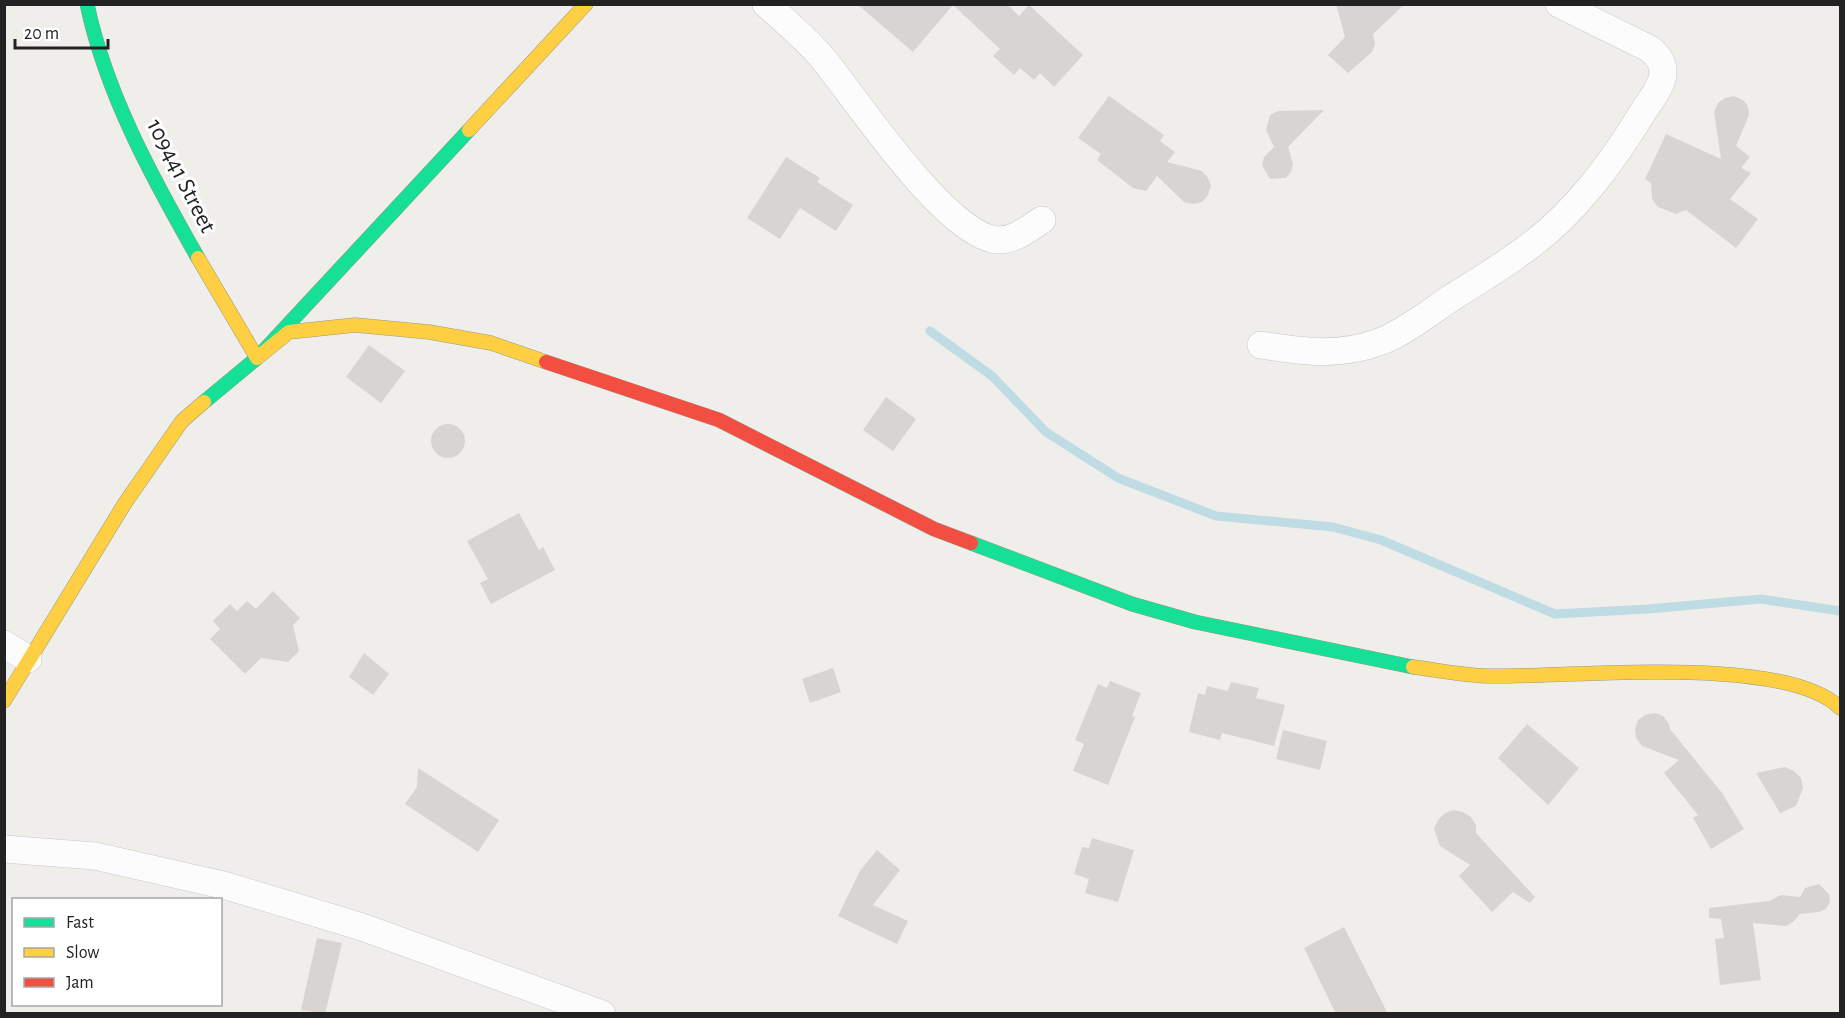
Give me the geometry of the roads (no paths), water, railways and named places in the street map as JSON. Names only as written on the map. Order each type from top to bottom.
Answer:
[{"type":"street","name":"109441 Street","points":[[87,4],[115,91],[168,208],[257,358]]},
{"type":"street","points":[[257,358],[586,4]]},
{"type":"street","points":[[766,4],[824,59],[922,184],[979,234],[997,240],[1017,237],[1042,220]]},
{"type":"street","points":[[1261,345],[1312,353],[1355,349],[1383,340],[1528,248],[1578,203],[1619,152],[1661,82],[1664,69],[1661,58],[1650,49],[1559,4]]},
{"type":"street","points":[[4,701],[125,503],[182,421],[289,332],[355,325],[429,332],[491,343],[718,420],[933,529],[1132,604],[1195,622],[1402,664],[1484,676],[1684,674],[1763,678],[1812,690],[1830,698],[1840,708]]},
{"type":"street","points":[[4,644],[28,659]]},
{"type":"street","points":[[4,849],[95,856],[227,886],[362,927],[602,1014]]},
{"type":"waterway","points":[[930,331],[992,376],[1046,432],[1118,478],[1216,516],[1333,527],[1381,540],[1555,614],[1761,599],[1840,611]]}]
